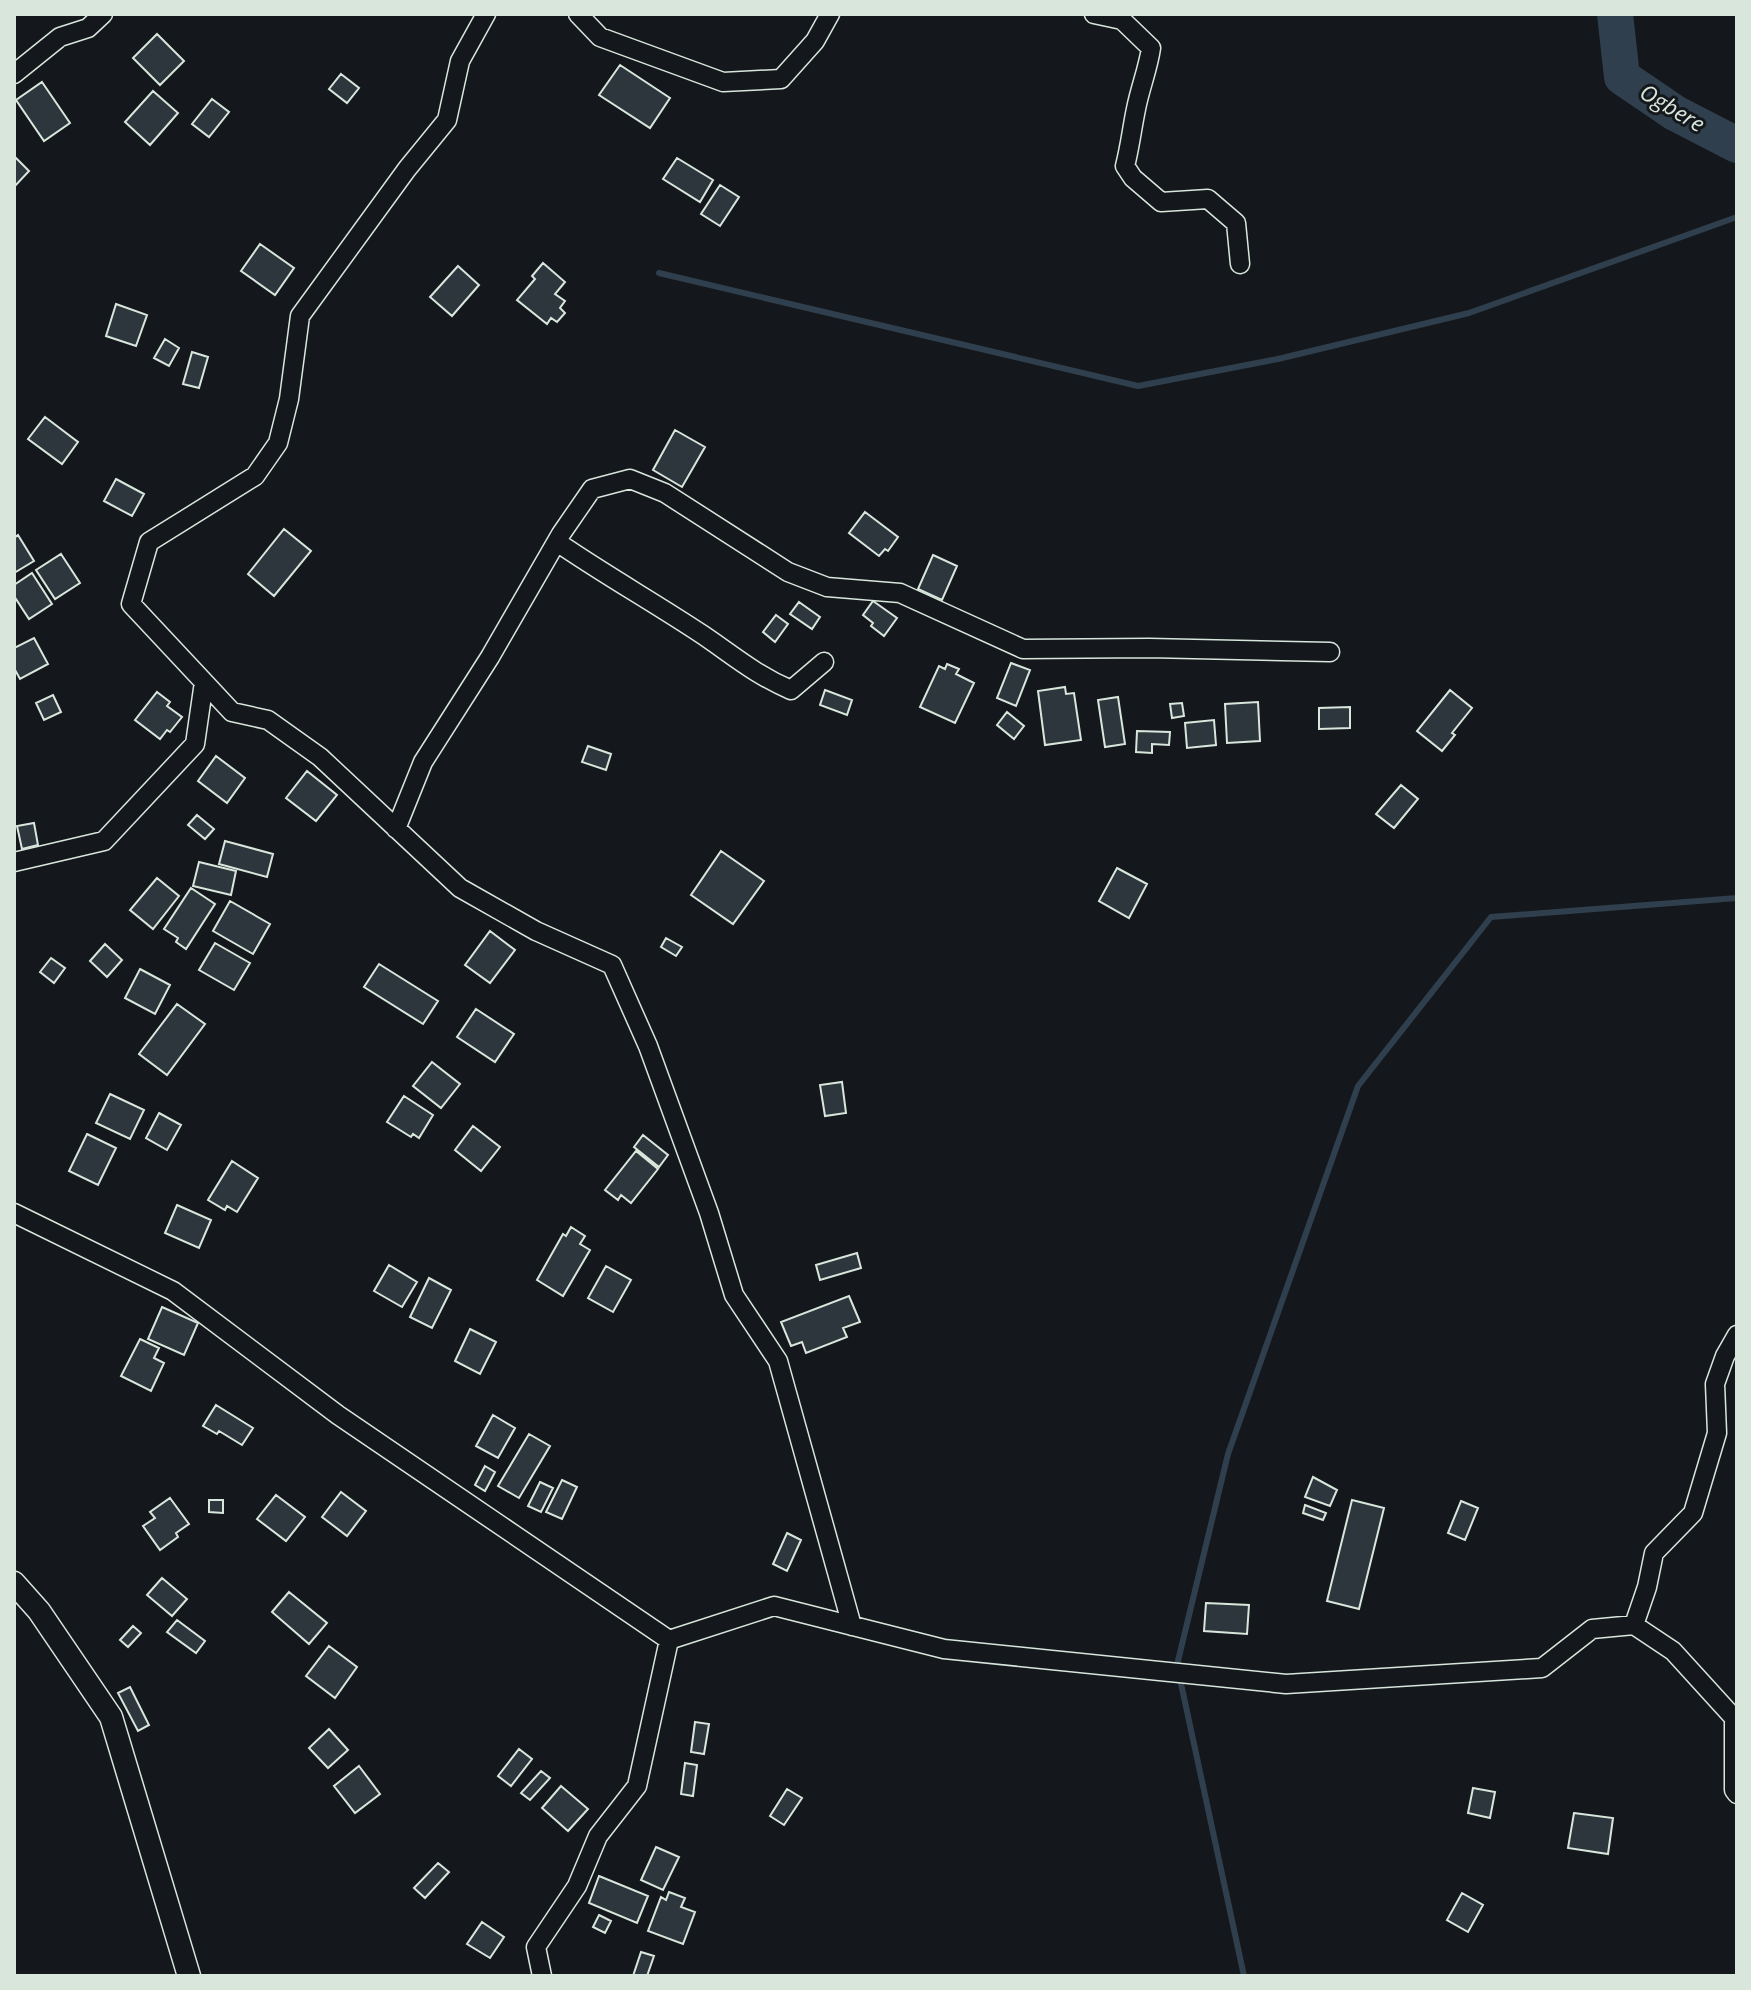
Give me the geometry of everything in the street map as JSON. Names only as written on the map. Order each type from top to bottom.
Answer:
[{"type":"street","points":[[14,74],[60,37],[88,28],[103,14]]},
{"type":"street","points":[[486,14],[460,61],[447,120],[407,169],[300,316],[289,399],[278,443],[255,476],[149,542],[131,604],[232,712],[268,720],[320,757],[460,888],[536,931],[612,965],[648,1046],[709,1213],[734,1295],[778,1361],[852,1626]]},
{"type":"street","points":[[578,14],[600,37],[723,82],[781,79],[815,41],[830,14]]},
{"type":"street","points":[[1094,14],[1122,20],[1151,48],[1125,166],[1133,178],[1161,202],[1208,199],[1236,223],[1240,264]]},
{"type":"street","points":[[396,829],[423,762],[592,489],[630,479],[665,493],[788,572],[827,587],[900,593],[1023,649],[1330,652]]},
{"type":"street","points":[[557,542],[703,635],[761,677],[791,690],[824,662]]},
{"type":"street","points":[[14,862],[104,841],[195,744],[204,682]]},
{"type":"street","points":[[14,1213],[173,1291],[338,1415],[669,1640]]},
{"type":"street","points":[[1634,1625],[1654,1553],[1693,1513],[1717,1433],[1715,1384],[1737,1335]]},
{"type":"street","points":[[14,1583],[39,1611],[111,1717],[189,1976]]},
{"type":"street","points":[[669,1640],[774,1606],[944,1649],[1286,1684],[1542,1668],[1592,1629],[1634,1625],[1673,1651],[1734,1718],[1734,1790],[1737,1794]]},
{"type":"street","points":[[542,1976],[536,1947],[577,1886],[598,1836],[637,1786],[669,1640]]},
{"type":"building","points":[[157,34],[184,61],[160,85],[133,58]]},
{"type":"building","points":[[620,65],[670,98],[650,128],[599,95]]},
{"type":"building","points":[[341,74],[359,88],[347,103],[329,89]]},
{"type":"building","points":[[42,82],[70,123],[44,141],[16,100]]},
{"type":"building","points":[[153,91],[178,113],[150,145],[125,122]]},
{"type":"building","points":[[212,99],[229,112],[209,137],[192,124]]},
{"type":"building","points":[[14,156],[29,171],[14,187]]},
{"type":"building","points":[[677,158],[713,180],[700,202],[663,179]]},
{"type":"building","points":[[720,185],[739,197],[720,226],[701,214]]},
{"type":"building","points":[[260,244],[294,268],[275,295],[241,271]]},
{"type":"building","points":[[543,263],[565,282],[555,294],[565,301],[560,308],[565,313],[557,322],[551,318],[547,324],[517,300],[535,279],[532,276]]},
{"type":"building","points":[[458,266],[479,285],[452,316],[430,297]]},
{"type":"building","points":[[116,304],[147,315],[136,346],[106,336]]},
{"type":"building","points":[[165,339],[179,348],[169,366],[154,358]]},
{"type":"building","points":[[192,352],[208,357],[199,388],[183,384]]},
{"type":"building","points":[[45,417],[78,442],[62,464],[28,439]]},
{"type":"building","points":[[675,430],[705,447],[682,487],[653,470]]},
{"type":"building","points":[[116,479],[144,494],[132,516],[104,501]]},
{"type":"building","points":[[865,512],[898,537],[888,551],[885,549],[879,556],[849,533]]},
{"type":"building","points":[[284,529],[311,551],[274,596],[248,574]]},
{"type":"building","points":[[18,535],[34,561],[14,573],[14,538]]},
{"type":"building","points":[[61,554],[80,583],[55,599],[36,570]]},
{"type":"building","points":[[933,555],[957,566],[942,600],[918,589]]},
{"type":"building","points":[[32,573],[52,604],[29,619],[14,596],[14,585]]},
{"type":"building","points":[[873,601],[897,618],[884,636],[863,615]]},
{"type":"building","points":[[799,602],[820,617],[812,629],[790,614]]},
{"type":"building","points":[[776,615],[788,624],[775,642],[763,632]]},
{"type":"building","points":[[34,638],[48,664],[20,679],[14,668],[14,648]]},
{"type":"building","points":[[1011,663],[1030,670],[1016,706],[997,698]]},
{"type":"building","points":[[947,664],[959,669],[956,674],[974,683],[955,723],[920,707],[939,666],[945,669]]},
{"type":"building","points":[[1065,687],[1066,694],[1074,693],[1081,740],[1045,745],[1038,691]]},
{"type":"building","points":[[825,690],[852,700],[847,715],[820,705]]},
{"type":"building","points":[[1450,690],[1472,708],[1442,751],[1417,731]]},
{"type":"building","points":[[157,692],[170,702],[167,706],[182,717],[160,739],[135,720]]},
{"type":"building","points":[[53,695],[61,712],[44,720],[36,703]]},
{"type":"building","points":[[1118,697],[1125,744],[1105,747],[1098,700]]},
{"type":"building","points":[[1258,702],[1260,741],[1227,743],[1225,704]]},
{"type":"building","points":[[1182,703],[1184,716],[1172,718],[1170,704]]},
{"type":"building","points":[[1350,707],[1350,728],[1319,729],[1319,708]]},
{"type":"building","points":[[1007,712],[1024,726],[1014,739],[997,725]]},
{"type":"building","points":[[1214,720],[1216,745],[1187,748],[1185,723]]},
{"type":"building","points":[[1137,731],[1170,732],[1169,745],[1152,744],[1152,753],[1136,752]]},
{"type":"building","points":[[588,746],[611,754],[606,770],[582,762]]},
{"type":"building","points":[[216,756],[245,778],[227,803],[198,781]]},
{"type":"building","points":[[307,771],[337,795],[316,821],[286,798]]},
{"type":"building","points":[[1401,785],[1418,799],[1394,828],[1376,814]]},
{"type":"building","points":[[197,815],[214,829],[205,839],[188,825]]},
{"type":"building","points":[[34,823],[38,845],[22,849],[17,826]]},
{"type":"building","points":[[225,841],[273,854],[267,877],[219,864]]},
{"type":"building","points":[[721,851],[764,881],[733,924],[691,895]]},
{"type":"building","points":[[199,862],[236,871],[231,895],[193,886]]},
{"type":"building","points":[[1117,868],[1147,884],[1129,918],[1099,901]]},
{"type":"building","points":[[157,878],[179,896],[153,929],[130,910]]},
{"type":"building","points":[[191,888],[215,904],[186,949],[176,942],[178,938],[164,929]]},
{"type":"building","points":[[230,901],[270,924],[253,954],[213,931]]},
{"type":"building","points":[[490,931],[515,950],[490,983],[465,965]]},
{"type":"building","points":[[666,938],[682,947],[676,956],[661,947]]},
{"type":"building","points":[[215,943],[250,963],[234,990],[199,970]]},
{"type":"building","points":[[105,944],[122,960],[107,977],[90,961]]},
{"type":"building","points":[[51,958],[65,968],[54,983],[40,972]]},
{"type":"building","points":[[379,964],[438,1001],[423,1024],[364,987]]},
{"type":"building","points":[[140,969],[170,985],[155,1014],[125,998]]},
{"type":"building","points":[[177,1004],[205,1024],[167,1075],[139,1054]]},
{"type":"building","points":[[476,1009],[514,1034],[495,1062],[457,1037]]},
{"type":"building","points":[[432,1062],[460,1084],[441,1108],[413,1086]]},
{"type":"building","points":[[842,1082],[846,1113],[825,1116],[820,1085]]},
{"type":"building","points":[[110,1094],[144,1110],[130,1139],[96,1123]]},
{"type":"building","points":[[404,1096],[433,1115],[419,1138],[413,1134],[411,1137],[387,1122]]},
{"type":"building","points":[[159,1113],[181,1125],[167,1150],[146,1138]]},
{"type":"building","points":[[473,1126],[500,1147],[481,1171],[455,1150]]},
{"type":"building","points":[[87,1134],[116,1148],[98,1185],[69,1171]]},
{"type":"building","points":[[643,1135],[668,1155],[659,1167],[634,1147]]},
{"type":"building","points":[[636,1151],[658,1169],[631,1203],[621,1195],[618,1200],[605,1190]]},
{"type":"building","points":[[232,1161],[258,1178],[237,1212],[227,1206],[225,1210],[208,1200]]},
{"type":"building","points":[[177,1205],[211,1220],[199,1248],[165,1233]]},
{"type":"building","points":[[571,1227],[585,1236],[580,1244],[590,1250],[563,1296],[537,1280],[563,1234],[566,1236]]},
{"type":"building","points":[[857,1253],[861,1268],[820,1280],[816,1265]]},
{"type":"building","points":[[389,1265],[417,1282],[402,1307],[374,1291]]},
{"type":"building","points":[[606,1266],[631,1280],[613,1312],[588,1298]]},
{"type":"building","points":[[429,1278],[451,1290],[432,1328],[410,1317]]},
{"type":"building","points":[[849,1296],[860,1322],[843,1328],[847,1337],[806,1353],[802,1342],[791,1346],[781,1322]]},
{"type":"building","points":[[162,1307],[198,1323],[184,1355],[148,1339]]},
{"type":"building","points":[[470,1329],[496,1342],[480,1374],[455,1361]]},
{"type":"building","points":[[140,1339],[159,1348],[154,1358],[164,1363],[151,1391],[121,1376]]},
{"type":"building","points":[[216,1405],[253,1428],[242,1445],[219,1431],[217,1434],[203,1426]]},
{"type":"building","points":[[493,1415],[515,1428],[498,1458],[476,1446]]},
{"type":"building","points":[[529,1434],[550,1446],[519,1498],[498,1486]]},
{"type":"building","points":[[485,1466],[495,1472],[485,1491],[475,1485]]},
{"type":"building","points":[[1313,1477],[1337,1490],[1330,1506],[1305,1497]]},
{"type":"building","points":[[562,1480],[577,1487],[562,1519],[546,1512]]},
{"type":"building","points":[[540,1482],[553,1488],[541,1512],[528,1506]]},
{"type":"building","points":[[341,1492],[366,1511],[347,1536],[322,1517]]},
{"type":"building","points":[[276,1495],[305,1517],[286,1541],[257,1519]]},
{"type":"building","points":[[170,1498],[189,1524],[160,1550],[143,1526],[155,1518],[150,1512]]},
{"type":"building","points":[[209,1500],[223,1500],[223,1513],[209,1512]]},
{"type":"building","points":[[1352,1500],[1384,1508],[1359,1609],[1327,1601]]},
{"type":"building","points":[[1461,1501],[1478,1508],[1465,1540],[1448,1533]]},
{"type":"building","points":[[1305,1505],[1326,1513],[1323,1520],[1303,1513]]},
{"type":"building","points":[[787,1533],[801,1540],[787,1571],[773,1564]]},
{"type":"building","points":[[162,1578],[187,1599],[172,1616],[147,1595]]},
{"type":"building","points":[[289,1592],[327,1623],[309,1644],[272,1612]]},
{"type":"building","points":[[1206,1603],[1249,1605],[1247,1634],[1204,1631]]},
{"type":"building","points":[[177,1620],[205,1641],[196,1653],[167,1632]]},
{"type":"building","points":[[133,1626],[141,1633],[128,1647],[120,1640]]},
{"type":"building","points":[[329,1646],[357,1667],[335,1698],[306,1676]]},
{"type":"building","points":[[130,1687],[149,1725],[138,1731],[118,1693]]},
{"type":"building","points":[[695,1722],[709,1724],[704,1754],[691,1752]]},
{"type":"building","points":[[329,1729],[348,1750],[328,1768],[309,1748]]},
{"type":"building","points":[[519,1749],[532,1759],[511,1786],[498,1776]]},
{"type":"building","points":[[685,1763],[697,1765],[693,1796],[681,1794]]},
{"type":"building","points":[[359,1766],[380,1794],[355,1813],[334,1786]]},
{"type":"building","points":[[541,1771],[550,1778],[530,1800],[521,1793]]},
{"type":"building","points":[[561,1786],[588,1809],[568,1831],[542,1808]]},
{"type":"building","points":[[1473,1788],[1495,1792],[1490,1818],[1468,1813]]},
{"type":"building","points":[[787,1789],[802,1798],[784,1825],[770,1816]]},
{"type":"building","points":[[1574,1813],[1613,1818],[1608,1854],[1568,1848]]},
{"type":"building","points":[[656,1847],[679,1857],[663,1890],[641,1880]]},
{"type":"building","points":[[438,1863],[449,1872],[425,1898],[414,1888]]},
{"type":"building","points":[[599,1876],[648,1896],[637,1923],[589,1903]]},
{"type":"building","points":[[669,1892],[685,1898],[681,1907],[695,1912],[683,1944],[648,1931],[661,1897],[666,1900]]},
{"type":"building","points":[[1462,1893],[1483,1905],[1468,1932],[1447,1920]]},
{"type":"building","points":[[599,1915],[611,1921],[605,1933],[593,1927]]},
{"type":"building","points":[[482,1922],[504,1937],[490,1958],[467,1944]]},
{"type":"building","points":[[641,1952],[654,1956],[647,1976],[633,1976]]},
{"type":"waterway","name":"Ogbere","points":[[1615,14],[1622,77],[1675,113],[1737,145]]},
{"type":"waterway","points":[[659,273],[1138,386],[1278,359],[1469,313],[1737,217]]},
{"type":"waterway","points":[[1244,1976],[1177,1665],[1228,1454],[1358,1086],[1491,917],[1737,898]]}]
